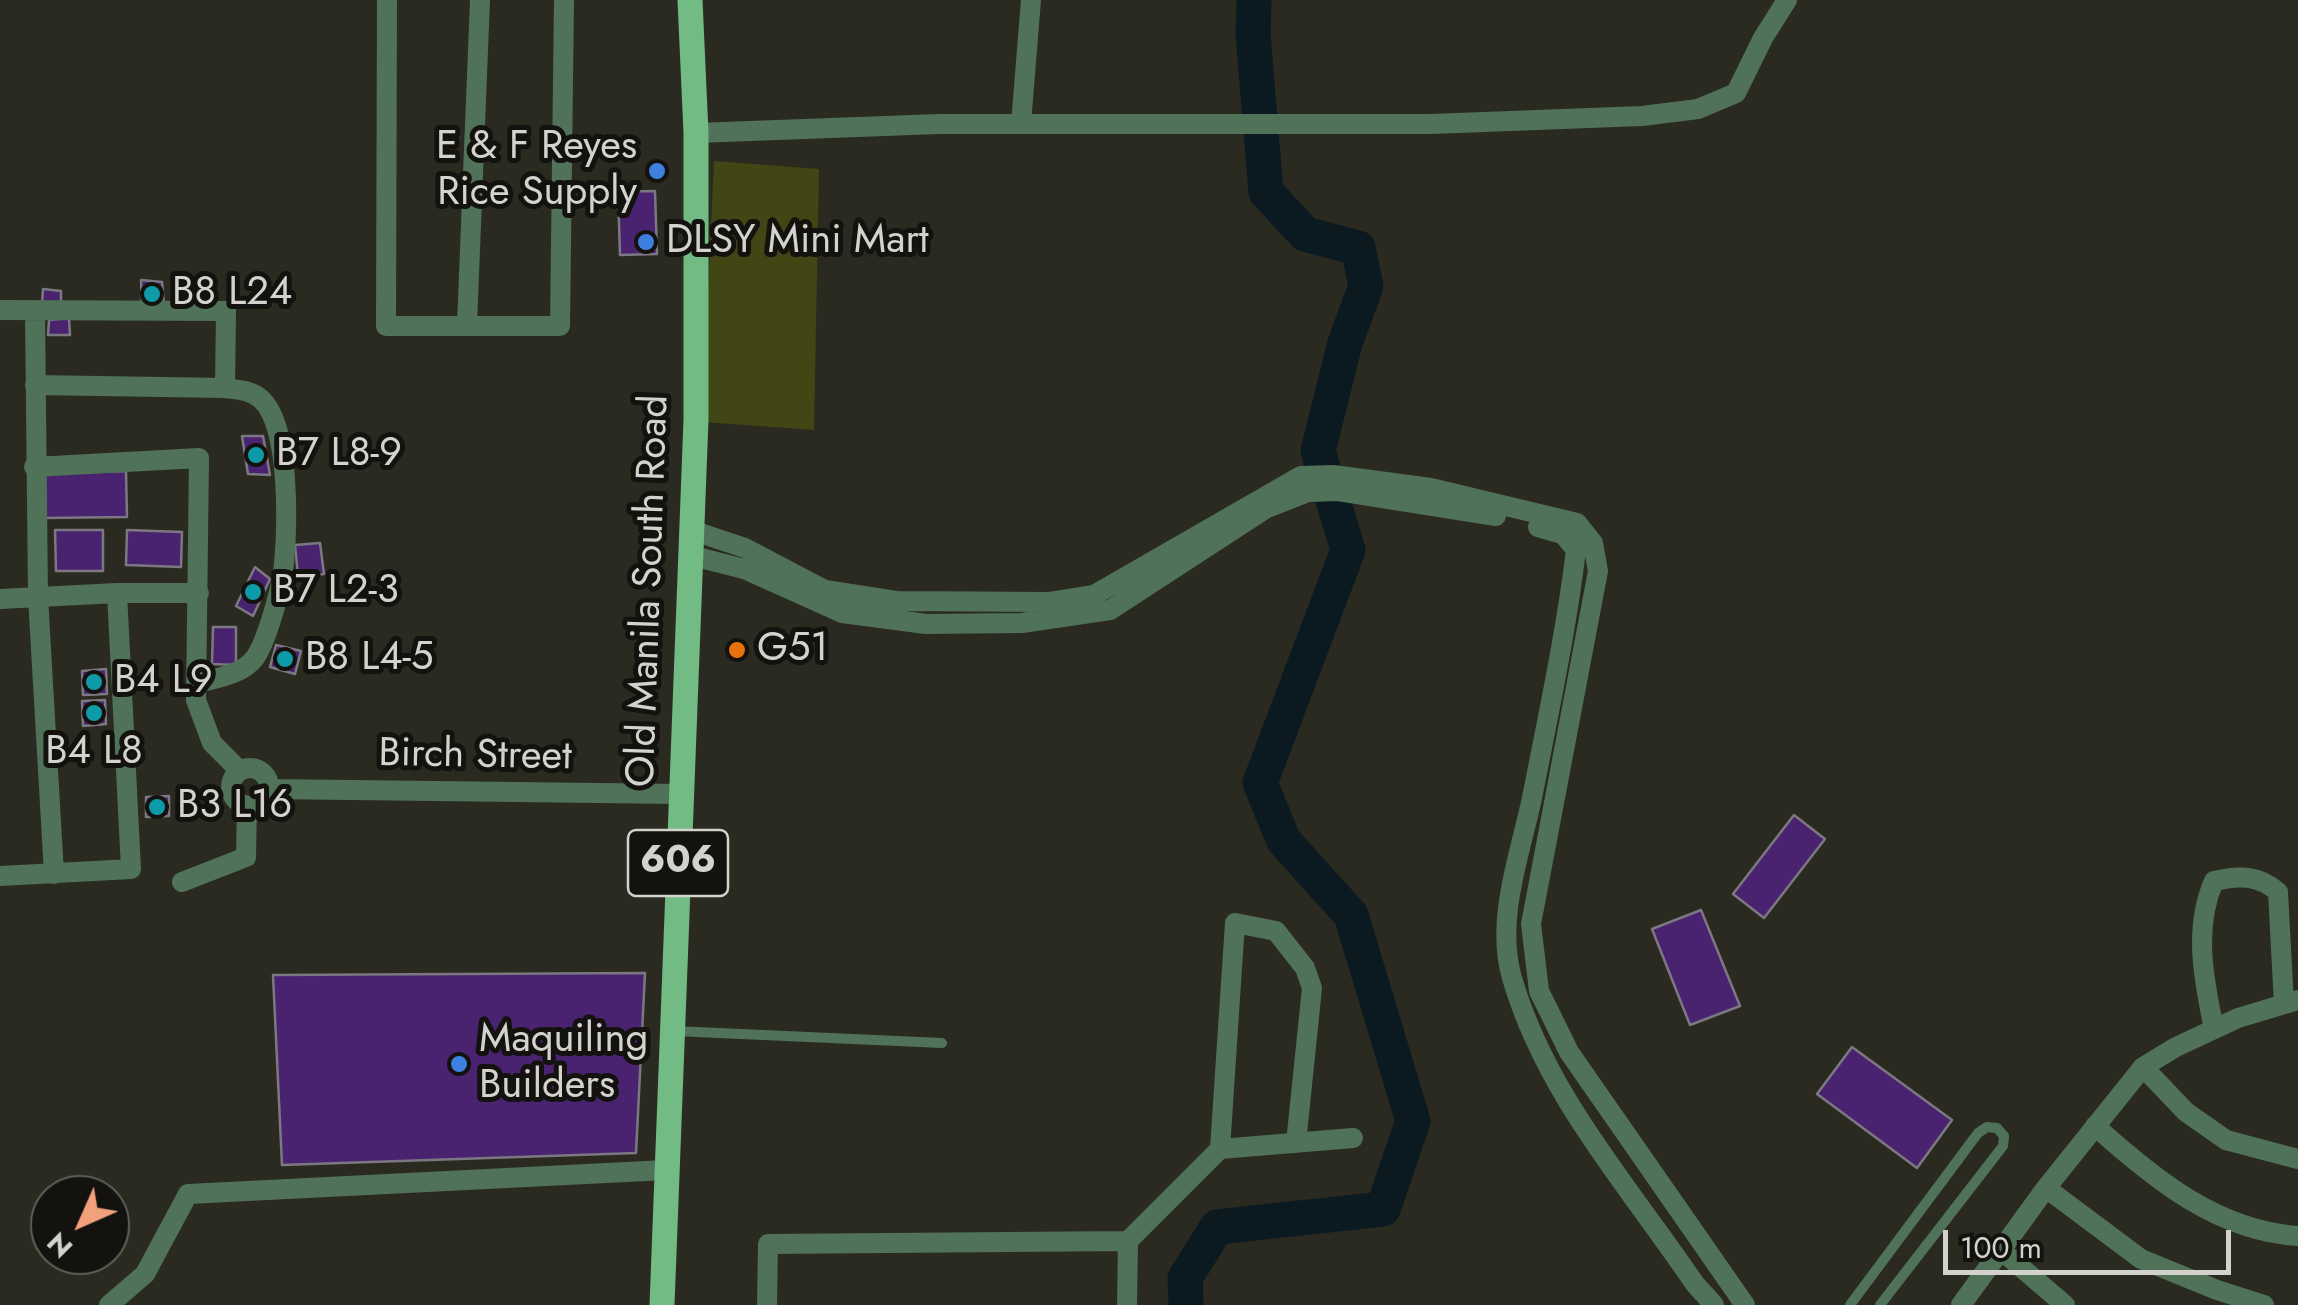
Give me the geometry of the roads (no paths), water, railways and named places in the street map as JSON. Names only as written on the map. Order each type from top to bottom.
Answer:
[{"type":"main road","name":"Old Manila South Road","points":[[662,1305],[696,420],[696,132],[690,0]]},
{"type":"street","points":[[387,0],[386,326],[560,326],[564,0]]},
{"type":"street","points":[[467,324],[480,0]]},
{"type":"street","points":[[1021,124],[1030,0]]},
{"type":"street","points":[[696,132],[1021,124],[1430,124],[1642,116],[1698,110],[1736,94],[1787,0]]},
{"type":"street","points":[[0,310],[226,311],[225,388]]},
{"type":"street","points":[[34,310],[38,597],[54,874]]},
{"type":"street","points":[[34,385],[225,388],[249,391],[263,400],[272,414],[280,435],[283,573],[261,648],[252,662],[239,671],[198,684]]},
{"type":"street","points":[[34,466],[199,458],[196,700],[212,743],[240,771],[260,771],[270,789],[260,804],[247,806],[234,798],[232,783],[240,771]]},
{"type":"street","points":[[1336,483],[1563,534],[1576,550],[1540,756],[1509,900],[1510,975],[1542,1061],[1567,1102],[1695,1284],[1714,1305]]},
{"type":"street","points":[[690,542],[842,613],[926,624],[1022,623],[1110,610],[1304,484],[1431,488],[1576,523],[1593,543],[1598,572],[1532,924],[1540,991],[1568,1052],[1745,1305]]},
{"type":"street","points":[[0,876],[131,869],[117,593]]},
{"type":"street","points":[[0,600],[198,593]]},
{"type":"street","points":[[1540,756],[1562,763]]},
{"type":"street","name":"Birch Street","points":[[270,789],[680,794]]},
{"type":"street","points":[[182,882],[246,858],[247,806]]},
{"type":"street","points":[[1961,1305],[2046,1188],[2143,1067],[2238,1018],[2291,1002],[2278,892],[2265,880],[2234,876],[2214,882],[2207,896],[2202,950],[2214,1029]]},
{"type":"street","points":[[1220,1149],[1235,923],[1276,931],[1305,968],[1312,988],[1296,1143]]},
{"type":"street","points":[[2143,1067],[2186,1112],[2226,1140],[2298,1158]]},
{"type":"street","points":[[1567,1102],[1592,1087]]},
{"type":"street","points":[[2094,1126],[2147,1173],[2213,1215],[2276,1235],[2298,1236]]},
{"type":"street","points":[[1127,1305],[1128,1241],[1220,1149],[1353,1138]]},
{"type":"street","points":[[109,1305],[146,1274],[188,1194],[666,1170]]},
{"type":"street","points":[[2046,1188],[2141,1258],[2264,1305]]},
{"type":"street","points":[[767,1305],[768,1244],[1128,1241]]},
{"type":"street","points":[[2002,1251],[2065,1305]]},
{"type":"lane","points":[[672,1031],[942,1043]]},
{"type":"lane","points":[[1850,1305],[1978,1133],[1987,1127],[1997,1128],[2004,1136],[2003,1146],[1880,1305]]},
{"type":"waterway","points":[[1186,1305],[1185,1278],[1217,1227],[1383,1209],[1413,1121],[1351,915],[1284,841],[1260,783],[1348,550],[1318,451],[1345,343],[1366,286],[1358,248],[1305,234],[1266,192],[1253,34],[1254,0]]},
{"type":"place","name":"E & F Reyes Rice Supply","points":[[657,171]]},
{"type":"place","name":"DLSY Mini Mart","points":[[646,242]]},
{"type":"place","name":"B8 L24","points":[[152,294]]},
{"type":"place","name":"B7 L8-9","points":[[256,455]]},
{"type":"place","name":"B7 L2-3","points":[[253,592]]},
{"type":"place","name":"G51","points":[[737,650]]},
{"type":"place","name":"B8 L4-5","points":[[285,659]]},
{"type":"place","name":"B4 L9","points":[[94,682]]},
{"type":"place","name":"B4 L8","points":[[94,713]]},
{"type":"place","name":"B3 L16","points":[[157,807]]},
{"type":"place","name":"Maquiling Builders","points":[[459,1064]]}]
